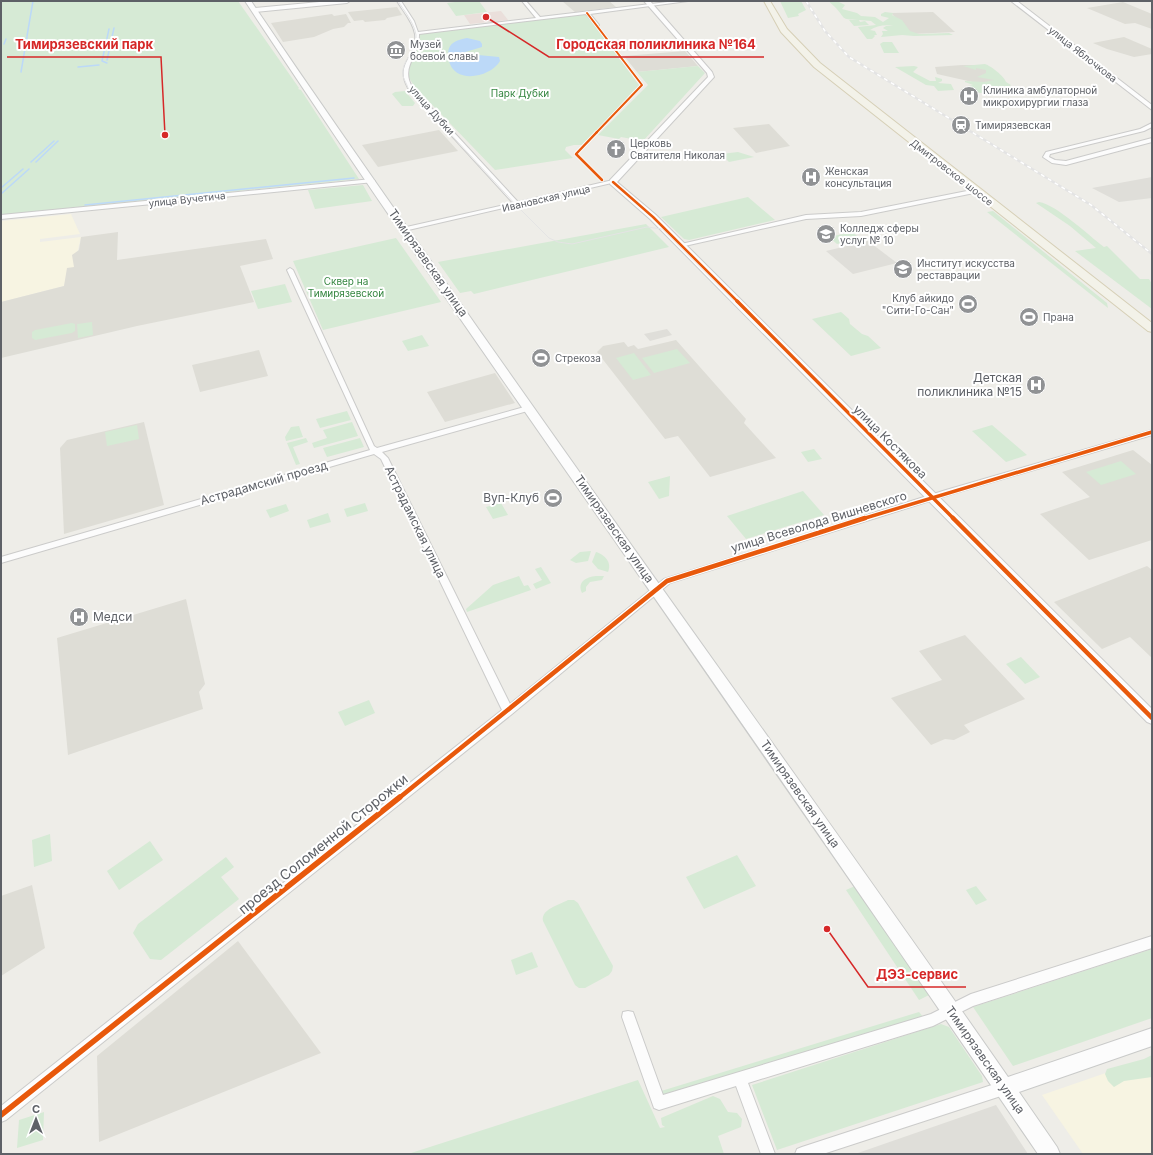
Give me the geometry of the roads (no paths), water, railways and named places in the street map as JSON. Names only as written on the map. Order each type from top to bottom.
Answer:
[{"type":"main road","name":"Тимирязевская улица","points":[[248,1],[302,82],[528,408],[860,880],[1050,1154]]},
{"type":"main road","name":"Дмитровское шоссе","points":[[767,1],[784,30],[817,65],[1152,329]]},
{"type":"main road","name":"Дмитровское шоссе","points":[[775,1],[784,18],[795,32],[830,68],[1152,318]]},
{"type":"main road","points":[[1004,1088],[1152,1037]]},
{"type":"street","points":[[255,10],[347,1]]},
{"type":"street","points":[[399,1],[417,33],[649,3],[686,1]]},
{"type":"street","points":[[524,1],[539,18]]},
{"type":"street","name":"улица Яблочкова","points":[[1014,1],[1152,108]]},
{"type":"street","points":[[602,180],[613,182],[711,77],[710,72],[649,3]]},
{"type":"street","points":[[587,12],[597,26]]},
{"type":"street","name":"улица Дубки","points":[[417,33],[418,41],[416,50],[406,67],[404,76],[410,88],[518,204]]},
{"type":"street","points":[[1151,140],[1066,162],[1054,162],[1046,157],[1046,155],[1050,153],[1142,130],[1152,125]]},
{"type":"street","name":"улица Вучетича","points":[[1,217],[372,181]]},
{"type":"street","name":"Ивановская улица","points":[[404,229],[613,182]]},
{"type":"street","name":"улица Костякова","points":[[613,182],[653,217],[1152,718]]},
{"type":"street","points":[[680,245],[806,217],[861,214],[977,191]]},
{"type":"street","name":"Астрадамская улица","points":[[290,270],[371,447],[384,458],[411,516],[508,711]]},
{"type":"street","name":"Астрадамский проезд","points":[[1,560],[528,408]]},
{"type":"street","name":"улица Всеволода Вишневского","points":[[656,589],[671,580],[931,497],[1152,432]]},
{"type":"street","name":"проезд Соломенной Сторожки","points":[[1,1115],[508,711],[656,589]]},
{"type":"street","points":[[628,1017],[659,1104],[933,1020],[971,1000],[1152,942]]},
{"type":"street","points":[[740,1078],[768,1154]]},
{"type":"street","points":[[802,1154],[1004,1088]]},
{"type":"water","points":[[467,38],[480,41],[482,47],[462,53],[462,55],[467,57],[478,55],[499,57],[500,61],[495,67],[489,71],[473,76],[465,76],[453,69],[449,61],[459,57],[448,53],[450,46],[457,41]]},
{"type":"waterway","points":[[27,36],[33,1]]},
{"type":"waterway","points":[[107,60],[114,28]]},
{"type":"waterway","points":[[107,63],[102,61],[109,29]]},
{"type":"waterway","points":[[21,72],[27,37]]},
{"type":"waterway","points":[[4,44],[6,39]]},
{"type":"waterway","points":[[78,67],[99,65]]},
{"type":"waterway","points":[[31,162],[54,141]]},
{"type":"waterway","points":[[36,162],[58,141]]},
{"type":"waterway","points":[[1,188],[23,169]]},
{"type":"waterway","points":[[1,194],[29,169]]},
{"type":"waterway","points":[[85,205],[354,178]]},
{"type":"tram line","points":[[398,1],[411,21],[416,35],[414,46],[406,60],[403,71],[403,76],[408,88],[516,205],[549,238],[558,242],[572,244],[647,227],[662,229],[1152,720]]},
{"type":"railway","points":[[806,1],[825,31],[849,57],[1091,205],[1152,254]]},
{"type":"place","name":"Городская поликлиника №164","points":[[486,17]]},
{"type":"place","name":"Музей боевой славы","points":[[396,50]]},
{"type":"place","name":"Клиника амбулаторной микрохирургии глаза","points":[[969,96]]},
{"type":"place","name":"Тимирязевская","points":[[961,125]]},
{"type":"place","name":"Тимирязевский парк","points":[[165,135]]},
{"type":"place","name":"Церковь Святителя Николая","points":[[616,149]]},
{"type":"place","name":"Женская консультация","points":[[811,177]]},
{"type":"place","name":"Колледж сферы услуг № 10","points":[[826,234]]},
{"type":"place","name":"Институт искусства реставрации","points":[[903,269]]},
{"type":"place","name":"Клуб айкидо \"Сити-Го-Сан\"","points":[[968,304]]},
{"type":"place","name":"Прана","points":[[1029,317]]},
{"type":"place","name":"Стрекоза","points":[[541,358]]},
{"type":"place","name":"Детская поликлиника №15","points":[[1036,385]]},
{"type":"place","name":"Вуп-Клуб","points":[[553,498]]},
{"type":"place","name":"Медси","points":[[79,617]]},
{"type":"place","name":"ДЭЗ-сервис","points":[[827,929]]},
{"type":"park label","name":"Парк Дубки","points":[[520,93]]},
{"type":"park label","name":"Сквер на Тимирязевской","points":[[346,286]]}]
